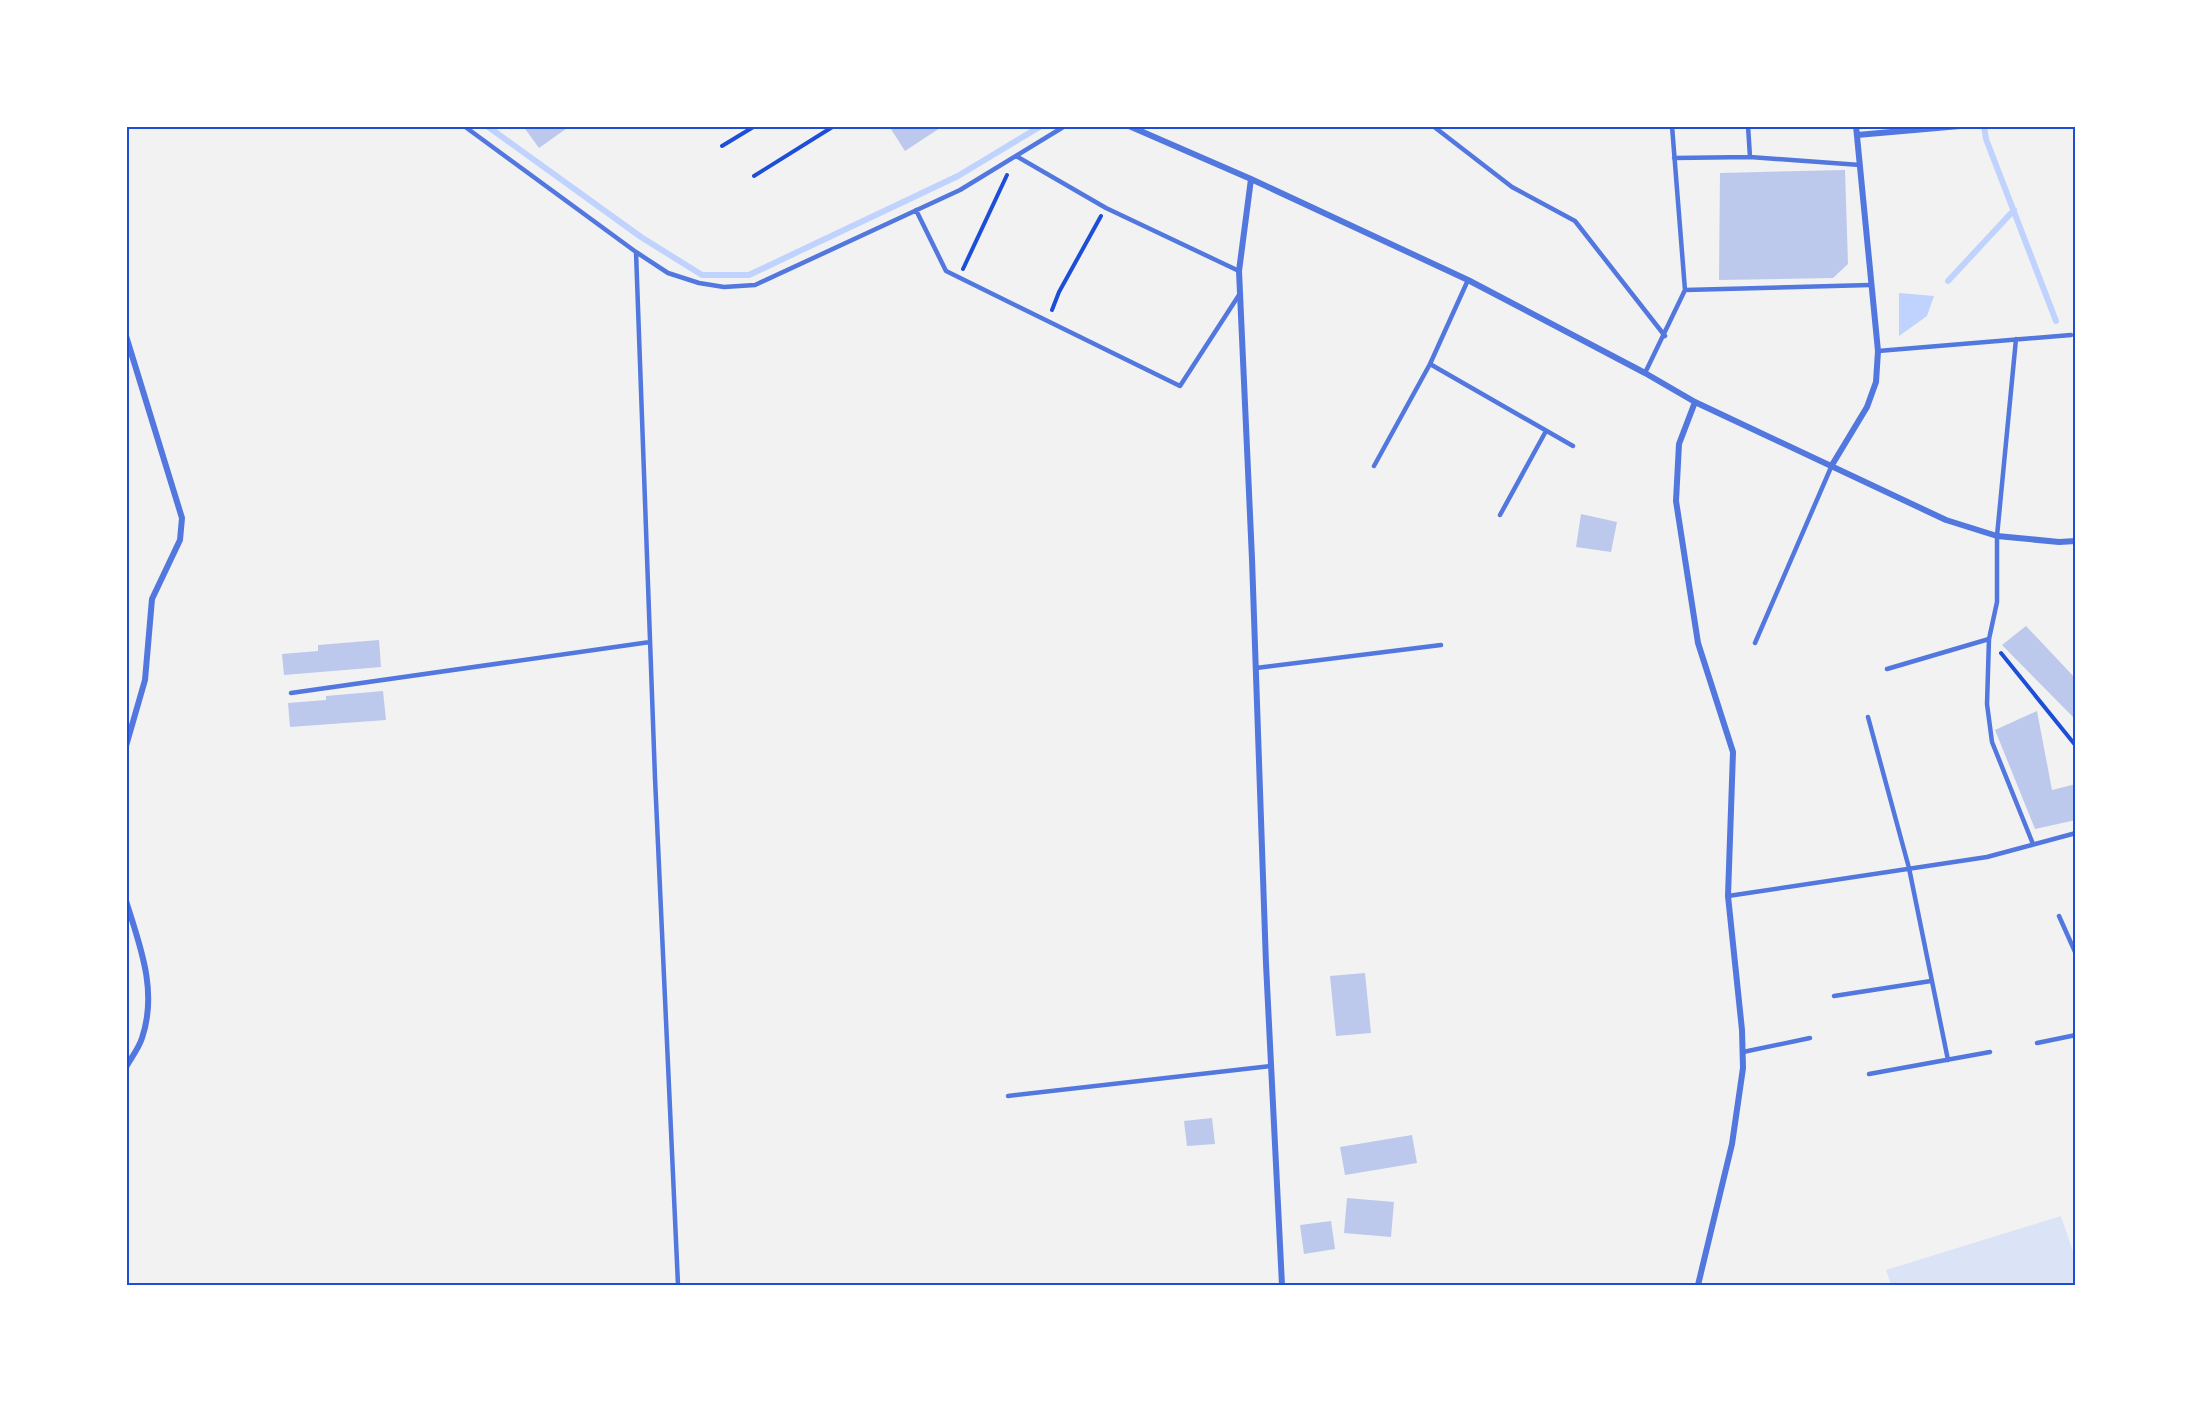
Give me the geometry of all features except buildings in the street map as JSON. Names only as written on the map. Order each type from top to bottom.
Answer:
[{"type":"street","points":[[1129,126],[1251,179],[1468,280],[1646,373],[1695,402],[1946,520],[1997,536],[2060,542],[2076,541]]},
{"type":"street","points":[[1832,465],[1867,407],[1876,382],[1878,351],[1856,126]]},
{"type":"street","points":[[1857,135],[1960,126]]},
{"type":"street","points":[[1251,179],[1239,271],[1282,1285]]},
{"type":"street","points":[[126,336],[182,518],[180,540],[152,599],[145,680],[126,747]]},
{"type":"street","points":[[1695,402],[1679,444],[1676,501],[1698,643],[1733,752],[1728,896],[1743,1052],[1743,1068],[1732,1144],[1698,1285]]},
{"type":"street","points":[[126,901],[146,964],[148,1008],[142,1040],[126,1067]]},
{"type":"lane","points":[[464,126],[668,273],[699,283],[724,287],[755,285],[960,190],[1065,126]]},
{"type":"lane","points":[[1433,126],[1512,187],[1575,221],[1665,336]]},
{"type":"lane","points":[[1646,373],[1685,290],[1672,126]]},
{"type":"lane","points":[[1748,126],[1750,157]]},
{"type":"lane","points":[[1016,156],[1106,208],[1239,271]]},
{"type":"lane","points":[[1674,158],[1750,157],[1860,165]]},
{"type":"lane","points":[[916,210],[946,271],[1180,386],[1241,293]]},
{"type":"lane","points":[[636,252],[650,642],[678,1285]]},
{"type":"lane","points":[[1374,466],[1430,364],[1468,280]]},
{"type":"lane","points":[[1685,290],[1870,285]]},
{"type":"lane","points":[[1878,351],[2071,335]]},
{"type":"lane","points":[[2016,339],[1997,536],[1997,602],[1989,639],[1987,704],[1992,742],[2033,844]]},
{"type":"lane","points":[[1430,364],[1574,446]]},
{"type":"lane","points":[[1500,515],[1546,430]]},
{"type":"lane","points":[[1755,643],[1832,465]]},
{"type":"lane","points":[[1887,669],[1989,639]]},
{"type":"lane","points":[[291,693],[650,642]]},
{"type":"lane","points":[[1256,668],[1441,645]]},
{"type":"lane","points":[[1868,717],[1909,868],[1948,1060]]},
{"type":"lane","points":[[1728,896],[1987,857],[2076,833]]},
{"type":"lane","points":[[2059,916],[2076,954]]},
{"type":"lane","points":[[1834,996],[1931,981]]},
{"type":"lane","points":[[2037,1043],[2076,1035]]},
{"type":"lane","points":[[1743,1052],[1810,1038]]},
{"type":"lane","points":[[1869,1074],[1990,1052]]},
{"type":"lane","points":[[1008,1096],[1271,1066]]},
{"type":"path","points":[[722,146],[755,126]]},
{"type":"path","points":[[754,176],[834,126]]},
{"type":"path","points":[[959,277],[1016,156]]},
{"type":"path","points":[[1047,322],[1059,292],[1106,208]]},
{"type":"path","points":[[1989,639],[2076,746]]},
{"type":"shaded area","points":[[2061,1216],[2076,1260],[2076,1285],[1891,1285],[1886,1270]]},
{"type":"water","points":[[1899,293],[1934,296],[1927,316],[1899,336]]},
{"type":"waterway","points":[[487,126],[641,237],[702,275],[749,275],[958,176],[1041,126]]},
{"type":"waterway","points":[[1984,126],[1986,139],[2056,321]]},
{"type":"waterway","points":[[1948,281],[2014,210]]}]
